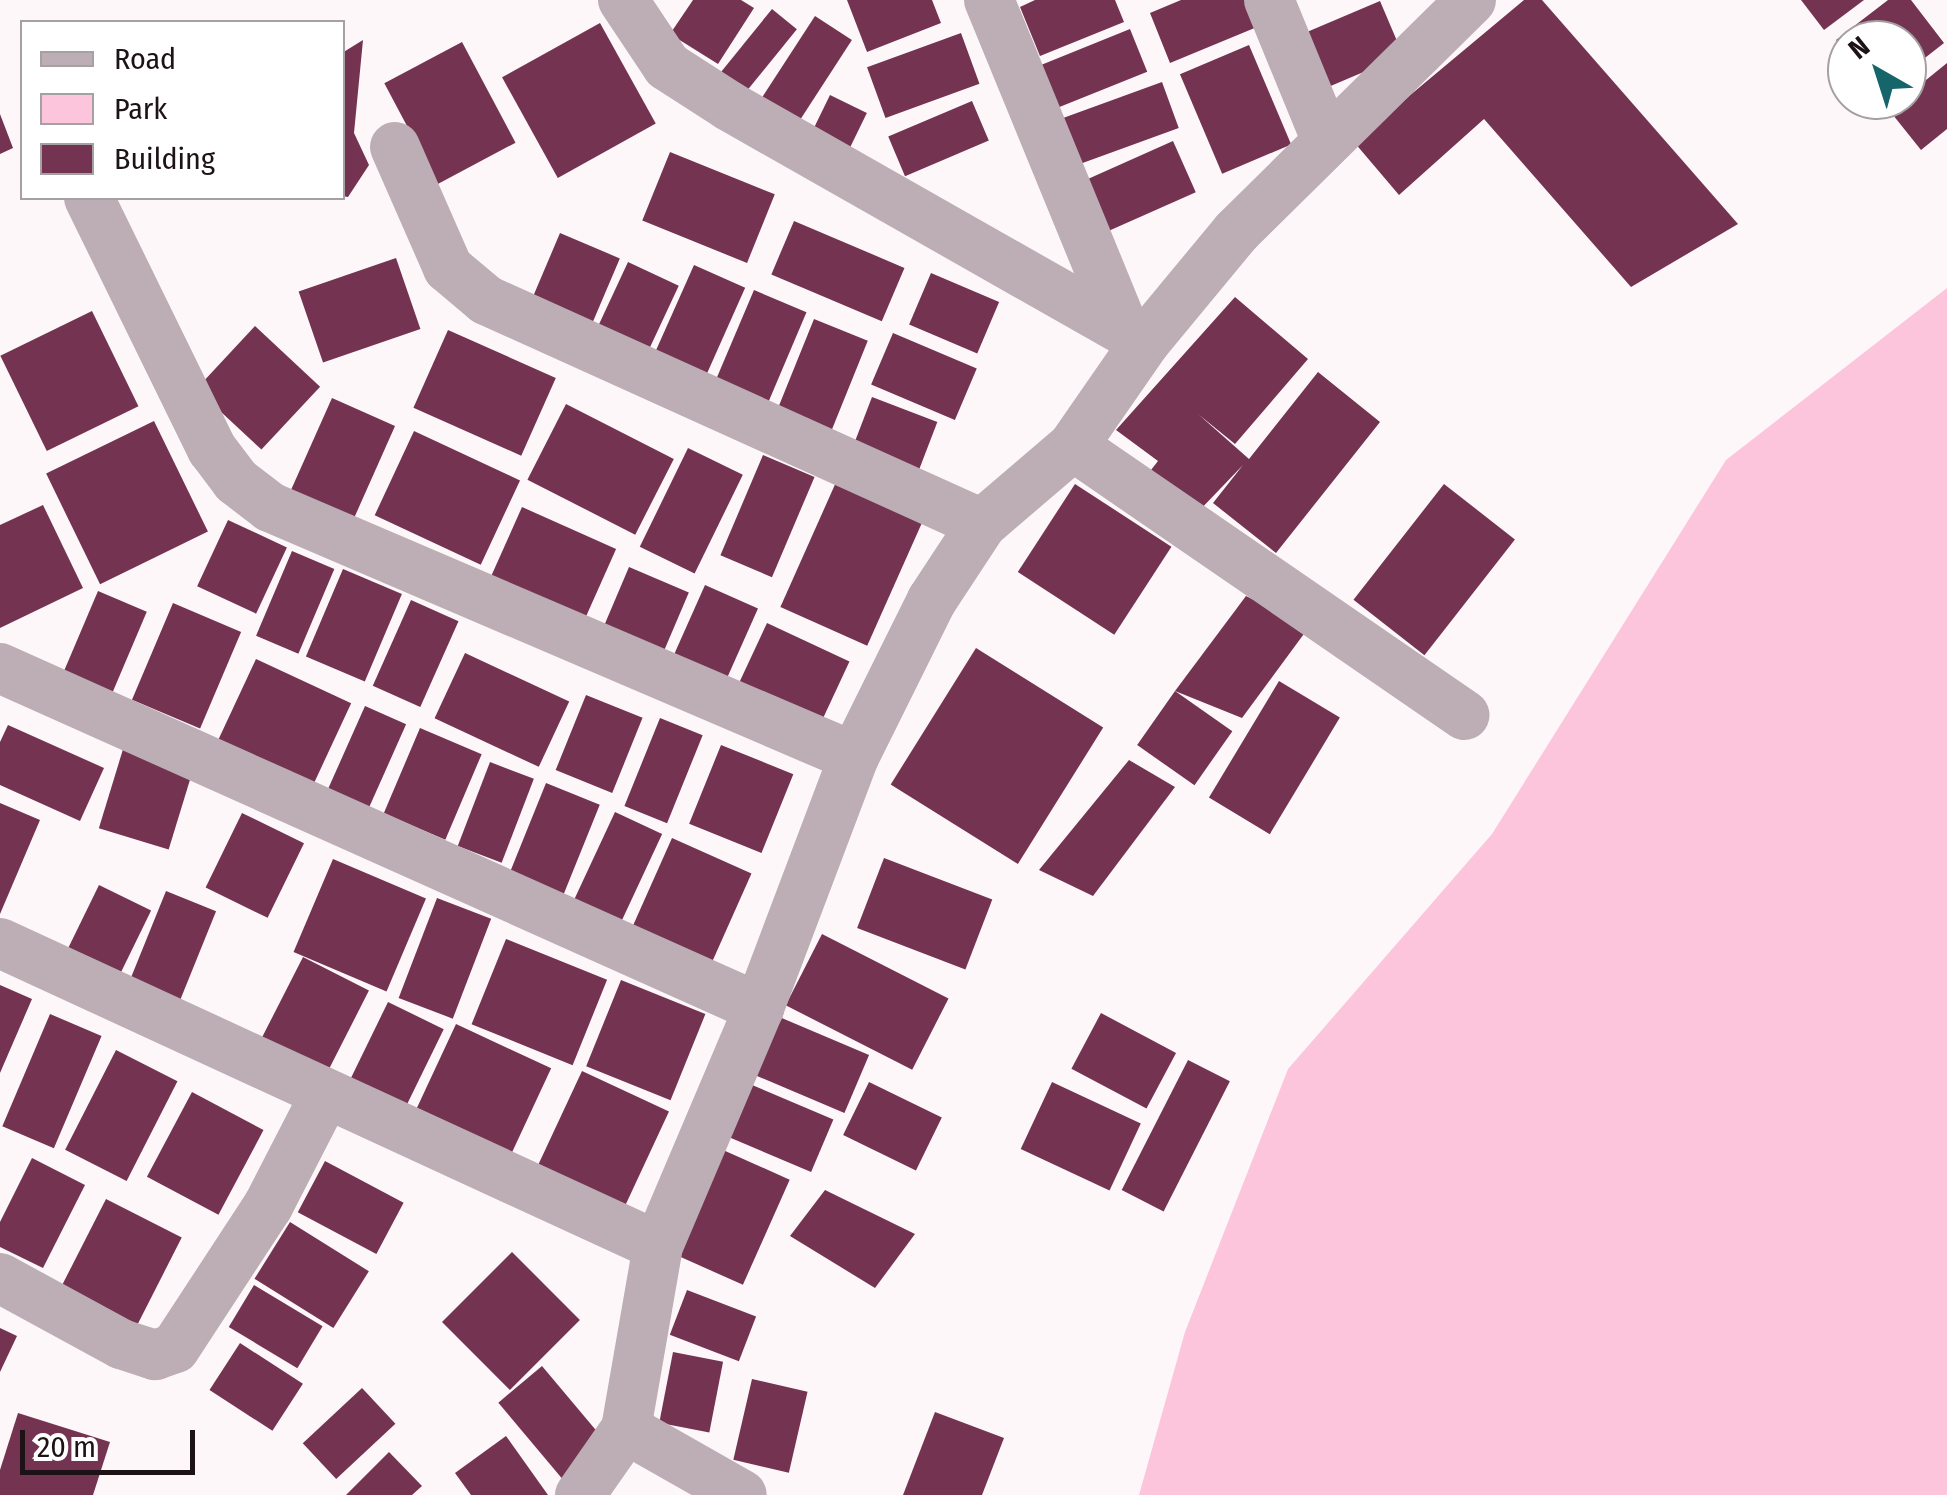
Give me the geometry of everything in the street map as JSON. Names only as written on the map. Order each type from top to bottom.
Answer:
[{"type":"street","points":[[623,0],[667,66],[729,106],[1134,335]]},
{"type":"street","points":[[989,0],[1134,335]]},
{"type":"street","points":[[1269,0],[1326,139]]},
{"type":"street","points":[[580,1495],[626,1429],[658,1246],[760,1008],[854,756],[932,600],[982,524],[1073,446],[1134,335],[1326,139],[1472,0]]},
{"type":"street","points":[[395,148],[448,268],[486,300],[982,524]]},
{"type":"street","points":[[89,200],[212,449],[236,480],[270,507],[854,756]]},
{"type":"street","points":[[1073,446],[1464,715]]},
{"type":"street","points":[[0,668],[760,1008]]},
{"type":"street","points":[[0,943],[658,1246]]},
{"type":"street","points":[[0,1278],[121,1344],[155,1355],[176,1348],[268,1206],[325,1095]]},
{"type":"street","points":[[626,1429],[742,1495]]},
{"type":"green space","points":[[1947,288],[1947,1495],[1139,1495],[1185,1332],[1288,1069],[1492,834],[1726,460]]},
{"type":"building","points":[[693,0],[741,0],[754,8],[718,64],[670,34]]},
{"type":"building","points":[[847,0],[932,0],[941,23],[867,52]]},
{"type":"building","points":[[1035,0],[1115,0],[1124,22],[1040,56],[1020,7]]},
{"type":"building","points":[[1181,0],[1245,0],[1257,27],[1170,63],[1150,13]]},
{"type":"building","points":[[1524,0],[1542,0],[1738,224],[1631,287],[1484,119],[1399,195],[1354,142]]},
{"type":"building","points":[[1801,0],[1864,0],[1837,20],[1827,20],[1824,30]]},
{"type":"building","points":[[1888,0],[1911,0],[1926,20],[1862,20]]},
{"type":"building","points":[[1380,1],[1403,55],[1315,93],[1292,39]]},
{"type":"building","points":[[772,9],[797,29],[745,93],[720,73]]},
{"type":"building","points":[[815,16],[852,40],[799,122],[762,98]]},
{"type":"building","points":[[1927,21],[1944,43],[1927,56]]},
{"type":"building","points":[[600,23],[656,124],[558,178],[502,77]]},
{"type":"building","points":[[1130,29],[1147,72],[1055,109],[1037,66]]},
{"type":"building","points":[[961,33],[979,84],[885,118],[867,67]]},
{"type":"building","points":[[363,40],[354,133],[369,165],[348,197],[345,196],[345,51]]},
{"type":"building","points":[[462,42],[516,143],[438,184],[384,83]]},
{"type":"building","points":[[1249,45],[1291,144],[1222,174],[1180,74]]},
{"type":"building","points":[[1947,63],[1947,129],[1921,150],[1897,120],[1927,120],[1927,79]]},
{"type":"building","points":[[1162,82],[1179,128],[1079,164],[1062,118]]},
{"type":"building","points":[[830,95],[867,113],[842,164],[805,146]]},
{"type":"building","points":[[972,101],[989,141],[905,176],[888,137]]},
{"type":"building","points":[[0,114],[13,148],[0,154]]},
{"type":"building","points":[[1173,141],[1196,192],[1109,231],[1086,180]]},
{"type":"building","points":[[670,152],[775,194],[747,263],[642,221]]},
{"type":"building","points":[[794,221],[904,268],[882,321],[771,274]]},
{"type":"building","points":[[560,233],[620,258],[589,331],[529,306]]},
{"type":"building","points":[[396,258],[420,329],[323,362],[299,292]]},
{"type":"building","points":[[628,262],[679,286],[645,359],[594,335]]},
{"type":"building","points":[[694,265],[745,288],[702,386],[650,363]]},
{"type":"building","points":[[931,273],[999,302],[977,353],[909,325]]},
{"type":"building","points":[[754,290],[806,312],[764,412],[712,389]]},
{"type":"building","points":[[1235,297],[1308,359],[1235,444],[1198,414],[1249,459],[1318,372],[1380,422],[1276,553],[1213,503],[1243,465],[1196,514],[1144,479],[1158,461],[1116,430]]},
{"type":"building","points":[[92,311],[138,406],[47,451],[0,356]]},
{"type":"building","points":[[814,319],[868,341],[832,430],[778,408]]},
{"type":"building","points":[[255,326],[320,387],[261,450],[196,389]]},
{"type":"building","points":[[448,330],[556,378],[521,456],[413,408]]},
{"type":"building","points":[[893,333],[977,369],[955,420],[871,385]]},
{"type":"building","points":[[872,397],[937,422],[917,475],[852,450]]},
{"type":"building","points":[[332,398],[395,426],[353,520],[290,492]]},
{"type":"building","points":[[566,404],[674,459],[635,535],[527,480]]},
{"type":"building","points":[[154,421],[208,532],[100,584],[46,474]]},
{"type":"building","points":[[414,431],[520,480],[481,565],[375,515]]},
{"type":"building","points":[[688,448],[743,475],[695,574],[640,547]]},
{"type":"building","points":[[763,455],[815,477],[772,577],[720,555]]},
{"type":"building","points":[[841,471],[928,510],[867,646],[780,607]]},
{"type":"building","points":[[1075,484],[1171,547],[1114,635],[1018,572]]},
{"type":"building","points":[[1444,484],[1515,539],[1424,655],[1353,600]]},
{"type":"building","points":[[43,505],[83,588],[0,628],[0,525]]},
{"type":"building","points":[[522,507],[616,549],[585,619],[491,577]]},
{"type":"building","points":[[228,520],[287,547],[256,614],[197,586]]},
{"type":"building","points":[[292,551],[334,569],[298,654],[256,636]]},
{"type":"building","points":[[629,567],[689,592],[658,665],[598,640]]},
{"type":"building","points":[[343,569],[402,594],[365,681],[306,656]]},
{"type":"building","points":[[705,585],[758,609],[725,683],[672,659]]},
{"type":"building","points":[[98,591],[147,612],[107,707],[58,686]]},
{"type":"building","points":[[1246,596],[1309,627],[1242,718],[1175,691]]},
{"type":"building","points":[[411,600],[459,621],[420,707],[373,686]]},
{"type":"building","points":[[173,603],[241,632],[200,729],[132,700]]},
{"type":"building","points":[[767,623],[849,661],[817,732],[734,694]]},
{"type":"building","points":[[976,648],[1103,727],[1018,864],[891,785]]},
{"type":"building","points":[[465,653],[569,702],[539,767],[435,718]]},
{"type":"building","points":[[256,659],[351,703],[313,785],[218,741]]},
{"type":"building","points":[[1279,681],[1340,718],[1270,834],[1209,798]]},
{"type":"building","points":[[1175,691],[1232,731],[1194,785],[1137,745]]},
{"type":"building","points":[[586,695],[643,718],[612,793],[556,770]]},
{"type":"building","points":[[365,706],[406,724],[367,811],[326,793]]},
{"type":"building","points":[[660,718],[703,735],[667,823],[624,806]]},
{"type":"building","points":[[8,725],[104,768],[80,821],[0,785],[0,742]]},
{"type":"building","points":[[420,728],[482,754],[445,840],[384,814]]},
{"type":"building","points":[[721,745],[793,774],[761,853],[689,824]]},
{"type":"building","points":[[124,746],[194,767],[169,850],[99,828]]},
{"type":"building","points":[[1129,760],[1175,787],[1093,896],[1039,870]]},
{"type":"building","points":[[490,762],[534,779],[502,863],[458,846]]},
{"type":"building","points":[[546,783],[600,805],[563,895],[510,873]]},
{"type":"building","points":[[0,803],[40,820],[0,914]]},
{"type":"building","points":[[615,812],[662,834],[619,926],[572,904]]},
{"type":"building","points":[[242,813],[304,843],[268,918],[206,888]]},
{"type":"building","points":[[672,838],[751,873],[709,968],[630,933]]},
{"type":"building","points":[[884,858],[992,900],[965,970],[857,928]]},
{"type":"building","points":[[333,859],[426,898],[387,991],[294,952]]},
{"type":"building","points":[[99,885],[151,910],[117,981],[65,955]]},
{"type":"building","points":[[166,891],[216,911],[178,1006],[128,986]]},
{"type":"building","points":[[437,898],[491,919],[453,1019],[399,998]]},
{"type":"building","points":[[822,934],[949,998],[912,1070],[786,1005]]},
{"type":"building","points":[[506,939],[607,980],[573,1065],[472,1024]]},
{"type":"building","points":[[303,957],[369,991],[324,1080],[258,1046]]},
{"type":"building","points":[[621,980],[705,1014],[671,1100],[586,1066]]},
{"type":"building","points":[[0,985],[32,999],[0,1073]]},
{"type":"building","points":[[388,1002],[444,1029],[401,1116],[345,1089]]},
{"type":"building","points":[[1101,1013],[1176,1053],[1146,1109],[1071,1069]]},
{"type":"building","points":[[50,1014],[102,1036],[54,1148],[2,1126]]},
{"type":"building","points":[[777,1016],[869,1055],[844,1113],[752,1074]]},
{"type":"building","points":[[456,1024],[551,1068],[506,1166],[410,1122]]},
{"type":"building","points":[[116,1050],[177,1081],[127,1181],[65,1150]]},
{"type":"building","points":[[1188,1060],[1230,1081],[1164,1211],[1122,1190]]},
{"type":"building","points":[[582,1071],[669,1112],[621,1215],[534,1174]]},
{"type":"building","points":[[745,1082],[833,1120],[811,1172],[723,1134]]},
{"type":"building","points":[[869,1082],[942,1118],[916,1171],[843,1135]]},
{"type":"building","points":[[1052,1082],[1141,1123],[1110,1190],[1021,1149]]},
{"type":"building","points":[[192,1092],[264,1130],[218,1215],[147,1177]]},
{"type":"building","points":[[723,1150],[790,1180],[743,1285],[676,1255]]},
{"type":"building","points":[[32,1158],[85,1185],[43,1268],[0,1247],[0,1222]]},
{"type":"building","points":[[325,1161],[404,1203],[376,1254],[298,1212]]},
{"type":"building","points":[[825,1190],[915,1234],[875,1288],[790,1236]]},
{"type":"building","points":[[106,1199],[182,1238],[133,1333],[57,1294]]},
{"type":"building","points":[[290,1222],[369,1271],[333,1328],[254,1279]]},
{"type":"building","points":[[512,1252],[580,1320],[510,1390],[442,1322]]},
{"type":"building","points":[[254,1285],[323,1326],[297,1368],[229,1327]]},
{"type":"building","points":[[687,1290],[756,1317],[739,1361],[670,1335]]},
{"type":"building","points":[[0,1328],[17,1336],[0,1372]]},
{"type":"building","points":[[240,1343],[303,1384],[272,1431],[210,1390]]},
{"type":"building","points":[[673,1352],[723,1362],[709,1432],[659,1423]]},
{"type":"building","points":[[542,1366],[606,1443],[563,1479],[498,1403]]},
{"type":"building","points":[[752,1379],[808,1392],[789,1473],[733,1460]]},
{"type":"building","points":[[362,1388],[395,1424],[336,1479],[303,1443]]},
{"type":"building","points":[[935,1412],[1004,1438],[982,1495],[903,1495]]},
{"type":"building","points":[[18,1413],[110,1442],[93,1495],[0,1495],[0,1470]]},
{"type":"building","points":[[506,1436],[548,1495],[471,1495],[455,1473]]},
{"type":"building","points":[[389,1452],[422,1486],[412,1495],[346,1495]]}]
